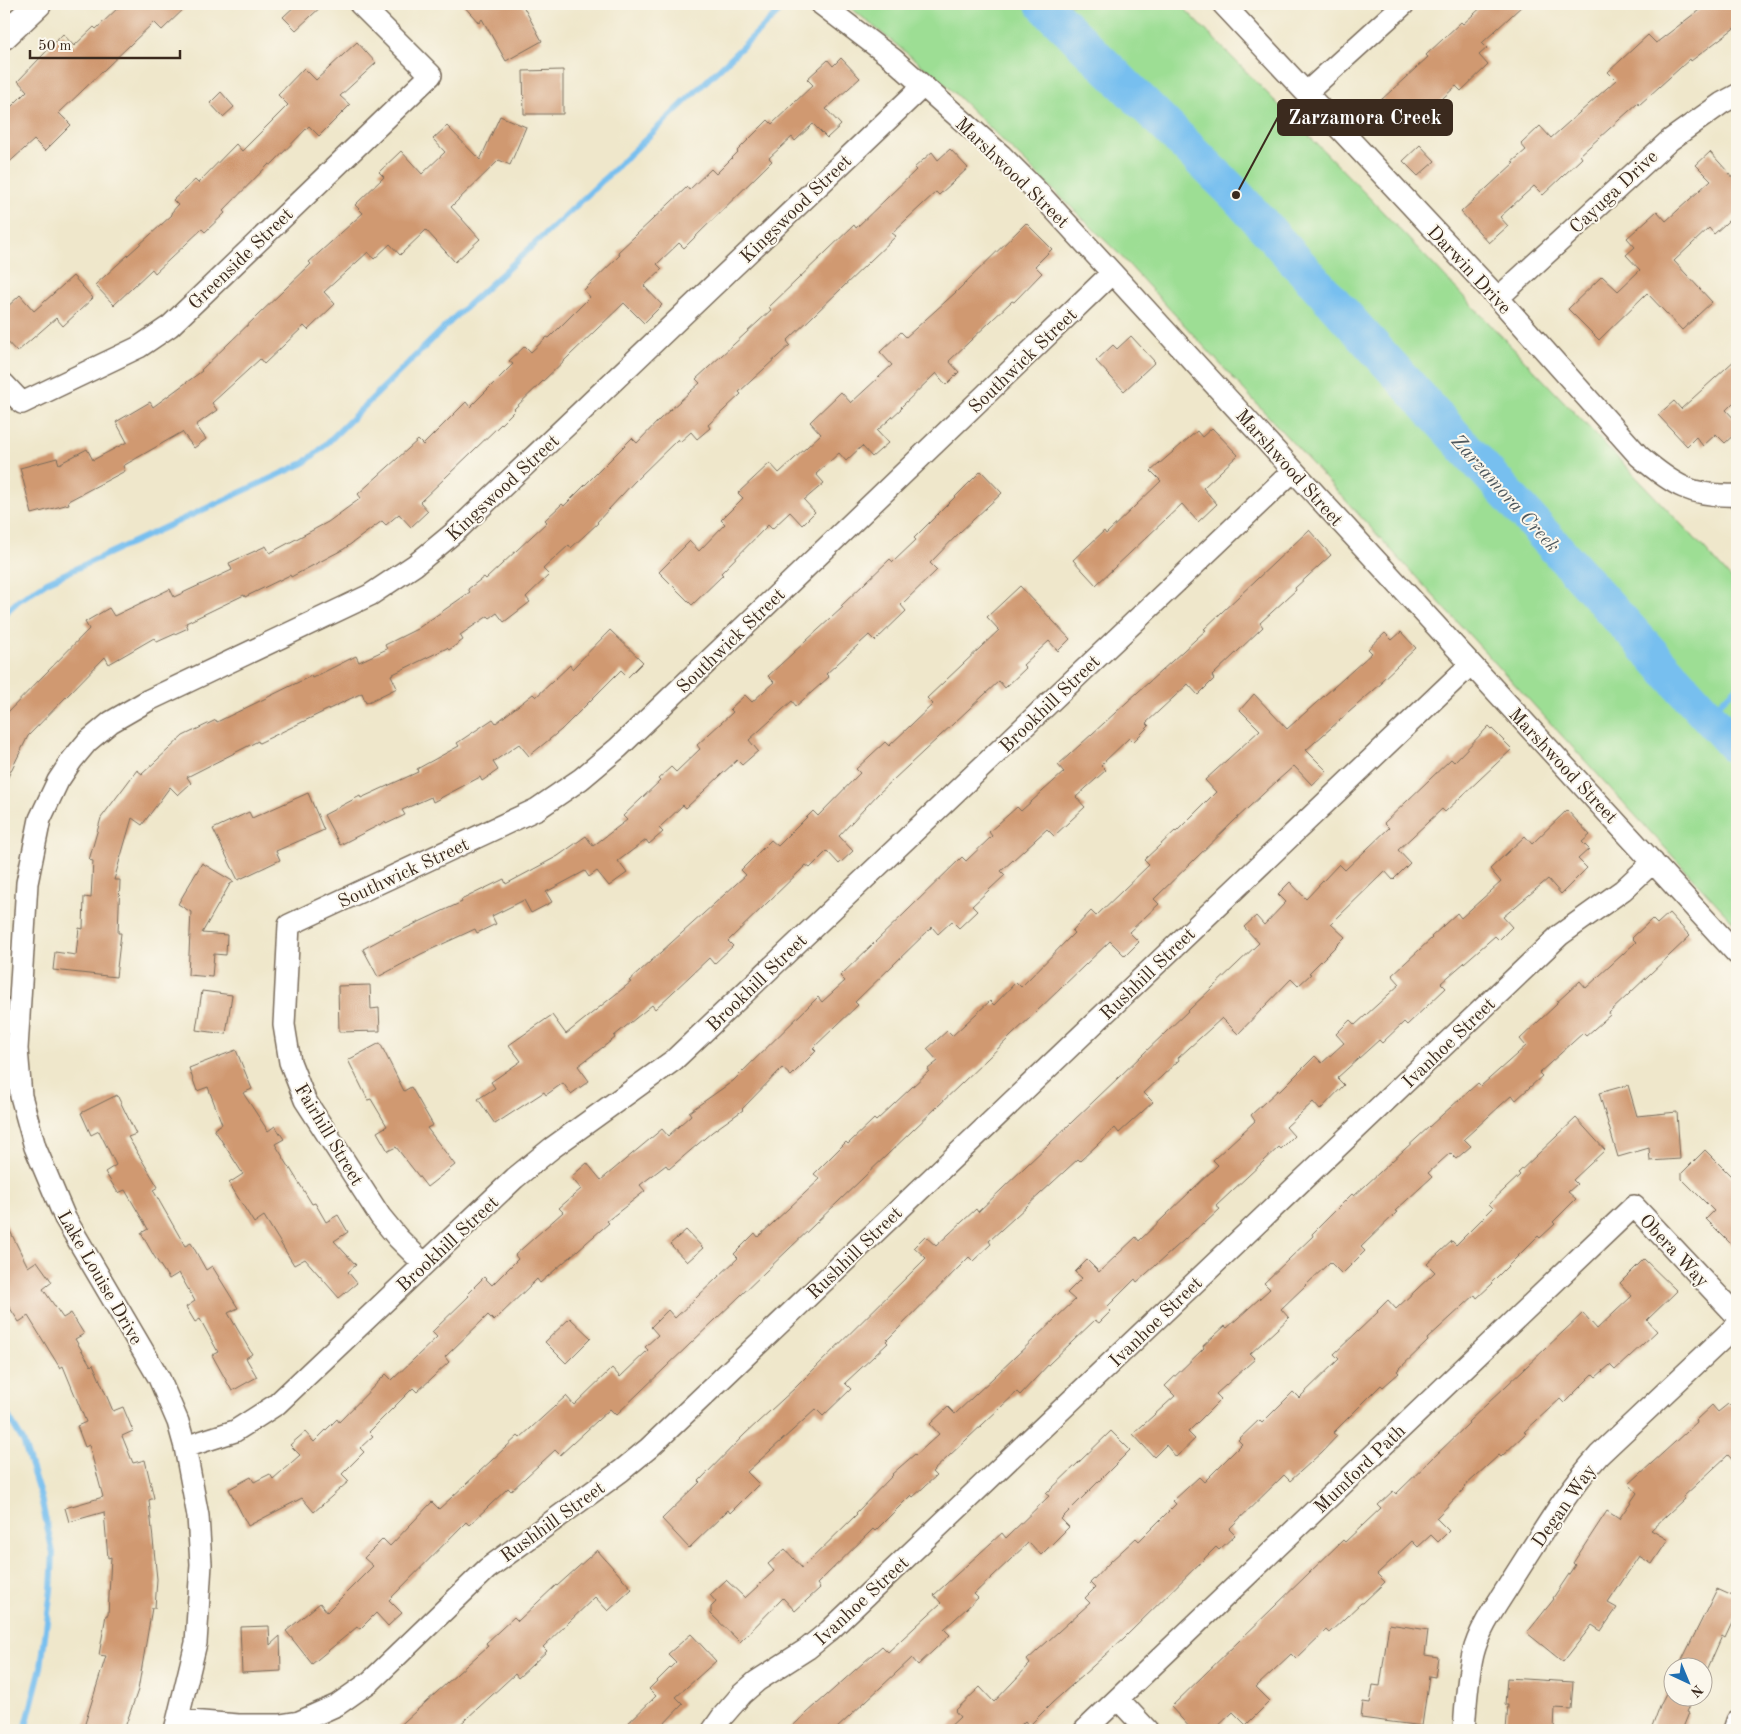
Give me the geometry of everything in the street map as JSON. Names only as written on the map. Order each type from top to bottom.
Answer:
[{"type":"street","points":[[4,36],[38,4]]},
{"type":"street","name":"Greenside Street","points":[[4,384],[22,403],[139,347],[170,326],[431,75],[360,4]]},
{"type":"street","name":"Marshwood Street","points":[[821,4],[893,59],[1001,155],[1112,273],[1737,954]]},
{"type":"street","name":"Darwin Drive","points":[[1223,4],[1498,298],[1639,456],[1665,478],[1692,492],[1737,495]]},
{"type":"street","points":[[1306,93],[1404,4]]},
{"type":"street","name":"Kingswood Street","points":[[40,819],[58,781],[72,760],[87,742],[111,722],[149,700],[370,595],[415,565],[456,531],[922,86]]},
{"type":"street","name":"Cayuga Drive","points":[[1498,298],[1670,140],[1722,103],[1737,95]]},
{"type":"street","name":"Southwick Street","points":[[289,925],[537,808],[581,779],[618,748],[1112,273]]},
{"type":"street","name":"Brookhill Street","points":[[185,1447],[235,1431],[277,1404],[294,1390],[516,1178],[552,1148],[674,1060],[1293,471]]},
{"type":"street","name":"Rushhill Street","points":[[176,1725],[280,1725],[299,1722],[337,1705],[371,1681],[487,1569],[621,1471],[649,1448],[1470,664]]},
{"type":"street","name":"Lake Louise Drive","points":[[40,819],[27,883],[17,1049],[21,1096],[35,1147],[65,1218],[159,1378],[178,1422],[185,1447],[198,1516],[201,1564],[196,1643],[176,1725]]},
{"type":"street","name":"Ivanhoe Street","points":[[713,1730],[742,1694],[757,1681],[807,1649],[830,1631],[1560,935],[1623,890],[1653,862]]},
{"type":"street","name":"Fairhill Street","points":[[289,925],[284,1025],[290,1062],[296,1080],[305,1100],[380,1216],[398,1238],[424,1264]]},
{"type":"street","name":"Obera Way","points":[[1634,1206],[1737,1316]]},
{"type":"street","name":"Mumford Path","points":[[1085,1730],[1634,1206]]},
{"type":"street","name":"Degan Way","points":[[1464,1730],[1467,1688],[1473,1653],[1484,1627],[1560,1504],[1599,1455],[1737,1325]]},
{"type":"street","points":[[1118,1699],[1147,1730]]},
{"type":"street","points":[[1734,1730],[1737,1721]]},
{"type":"green space","points":[[846,4],[1180,4],[1359,187],[1737,585],[1737,926],[1119,254],[946,85]]},
{"type":"building","points":[[122,4],[189,4],[162,30],[154,22],[59,113],[71,125],[45,151],[34,140],[4,167],[4,114],[27,91],[18,81],[63,34],[74,46],[94,27],[96,29]]},
{"type":"building","points":[[297,4],[324,4],[296,30],[283,17]]},
{"type":"building","points":[[462,4],[522,4],[542,41],[506,61],[482,19],[479,23]]},
{"type":"building","points":[[1485,4],[1524,4],[1482,43],[1487,48],[1479,55],[1488,65],[1461,91],[1456,86],[1417,122],[1407,112],[1387,130],[1369,111],[1428,57],[1426,55],[1461,22],[1463,24]]},
{"type":"building","points":[[1707,4],[1737,4],[1737,26],[1691,61],[1690,59],[1639,105],[1638,103],[1580,155],[1582,158],[1543,195],[1534,186],[1500,217],[1508,226],[1489,243],[1461,212],[1526,150],[1521,144],[1540,126],[1551,138],[1616,80],[1608,72],[1648,35],[1656,43]]},
{"type":"building","points":[[357,42],[376,63],[340,96],[350,105],[319,136],[309,126],[271,165],[269,164],[223,211],[225,213],[205,232],[202,229],[155,273],[152,269],[114,305],[95,285],[172,215],[171,213],[178,205],[173,200],[195,180],[198,183],[236,144],[242,151],[288,105],[278,95],[304,68],[316,80]]},
{"type":"building","points":[[841,58],[860,78],[826,109],[841,125],[827,138],[813,124],[795,141],[792,137],[769,158],[772,161],[684,248],[679,243],[657,264],[662,269],[644,286],[662,305],[644,323],[624,303],[420,502],[428,511],[411,527],[399,514],[386,525],[382,521],[344,549],[291,577],[290,575],[245,597],[244,595],[186,623],[188,628],[157,642],[154,638],[109,664],[105,657],[28,736],[4,785],[4,716],[89,629],[85,622],[109,608],[114,616],[170,589],[174,597],[232,570],[229,563],[266,546],[270,553],[328,522],[361,498],[358,494],[418,440],[423,445],[466,402],[470,407],[513,364],[509,361],[525,346],[531,352],[547,337],[549,338],[590,297],[584,290],[620,255],[618,252],[687,187],[689,190],[711,169],[716,174],[768,120],[772,124],[813,85],[807,79],[828,60],[833,66]]},
{"type":"building","points":[[563,70],[563,114],[524,114],[523,71]]},
{"type":"building","points":[[221,92],[234,107],[223,117],[210,103]]},
{"type":"building","points":[[500,116],[526,127],[510,165],[499,160],[451,207],[480,239],[455,262],[426,230],[400,255],[390,244],[374,259],[368,252],[324,292],[335,304],[308,330],[304,326],[264,364],[260,359],[212,403],[217,410],[196,425],[206,439],[194,448],[182,432],[123,466],[125,471],[68,501],[69,504],[32,514],[20,468],[57,458],[59,464],[87,449],[93,460],[127,442],[116,422],[150,402],[153,407],[202,371],[311,264],[309,262],[363,213],[355,205],[384,177],[379,172],[401,151],[422,174],[445,152],[433,139],[447,126],[480,160]]},
{"type":"building","points":[[1420,145],[1435,161],[1418,176],[1403,161]]},
{"type":"building","points":[[950,149],[968,168],[939,195],[936,192],[892,233],[896,236],[787,341],[790,345],[739,392],[741,394],[708,425],[710,428],[697,439],[691,432],[680,442],[678,439],[634,482],[598,523],[571,548],[569,545],[543,569],[549,575],[526,597],[530,602],[504,622],[497,613],[490,618],[488,616],[460,635],[463,640],[449,650],[447,648],[391,675],[397,688],[366,703],[362,693],[259,743],[258,741],[187,777],[191,783],[178,795],[170,787],[142,825],[132,818],[114,880],[120,880],[118,933],[121,933],[116,977],[53,970],[55,952],[76,955],[79,928],[83,929],[84,897],[91,898],[93,861],[89,860],[101,818],[137,770],[142,774],[183,736],[216,720],[217,722],[356,656],[359,662],[387,649],[385,645],[417,629],[470,592],[468,589],[484,577],[486,579],[547,522],[545,520],[562,504],[564,506],[632,438],[637,443],[660,419],[700,383],[696,379],[771,310],[769,307],[854,225],[856,228],[916,170],[914,168],[932,152],[938,160]]},
{"type":"building","points":[[1710,152],[1737,182],[1737,213],[1714,234],[1709,228],[1674,261],[1712,302],[1682,330],[1647,293],[1599,340],[1568,309],[1602,276],[1618,291],[1640,270],[1626,255],[1635,247],[1627,238],[1657,211],[1666,221],[1711,180],[1696,165]]},
{"type":"building","points":[[1026,223],[1052,249],[1035,266],[1042,273],[1014,302],[1012,301],[949,361],[959,372],[946,385],[936,373],[901,407],[877,431],[888,443],[872,457],[862,446],[846,461],[839,453],[816,474],[824,483],[804,500],[815,512],[802,525],[790,512],[772,529],[768,525],[721,573],[723,575],[692,605],[659,572],[690,541],[699,551],[725,524],[721,520],[743,498],[738,493],[770,463],[779,473],[821,434],[810,422],[841,392],[851,403],[892,365],[880,352],[901,332],[906,337],[955,293]]},
{"type":"building","points":[[73,276],[93,298],[63,326],[56,318],[17,352],[4,338],[4,310],[20,295],[34,311]]},
{"type":"building","points":[[1131,336],[1155,362],[1124,391],[1096,361],[1113,345],[1117,349]]},
{"type":"building","points":[[1737,358],[1737,399],[1726,410],[1737,422],[1737,432],[1725,443],[1716,434],[1703,446],[1696,437],[1687,446],[1658,415],[1674,401],[1681,409]]},
{"type":"building","points":[[1212,428],[1238,455],[1203,488],[1217,504],[1198,522],[1182,504],[1096,585],[1073,560],[1104,531],[1106,534],[1161,481],[1151,471],[1197,431],[1202,437]]},
{"type":"building","points":[[981,471],[1002,493],[930,563],[937,570],[901,605],[906,611],[875,641],[869,635],[826,674],[829,677],[796,706],[792,701],[749,740],[758,751],[742,765],[737,760],[686,808],[683,805],[659,828],[663,832],[649,844],[646,840],[618,861],[627,873],[609,886],[597,871],[589,877],[585,871],[546,892],[552,902],[531,913],[524,900],[492,916],[496,924],[477,933],[475,929],[421,954],[378,977],[363,949],[391,934],[462,902],[461,900],[504,879],[506,884],[558,856],[586,836],[593,846],[627,820],[623,816],[660,781],[658,779],[671,767],[676,772],[700,749],[697,745],[733,712],[730,709],[745,695],[752,702],[774,682],[768,676],[843,607],[841,606],[890,559],[893,562],[916,540],[914,538]]},
{"type":"building","points":[[1309,530],[1331,555],[1260,623],[1263,627],[1212,676],[1214,679],[1198,695],[1188,684],[1146,723],[1149,726],[1133,742],[1129,738],[1101,765],[1106,770],[1076,797],[1085,807],[1054,836],[1047,829],[1001,871],[1005,875],[972,906],[977,911],[959,928],[952,921],[938,934],[932,927],[855,1002],[858,1005],[813,1048],[816,1051],[791,1076],[782,1068],[743,1110],[712,1132],[669,1169],[666,1165],[640,1185],[645,1191],[607,1221],[609,1223],[540,1283],[537,1279],[494,1321],[488,1315],[445,1357],[449,1362],[417,1392],[413,1388],[369,1432],[373,1436],[360,1448],[364,1452],[342,1474],[349,1481],[314,1512],[302,1498],[248,1526],[229,1489],[251,1477],[254,1482],[270,1474],[273,1479],[300,1455],[290,1445],[305,1432],[314,1442],[337,1419],[339,1422],[386,1374],[392,1380],[437,1337],[432,1332],[469,1296],[467,1294],[484,1277],[492,1285],[518,1259],[515,1255],[563,1212],[559,1208],[581,1189],[571,1177],[587,1163],[601,1180],[662,1129],[668,1136],[691,1115],[689,1112],[733,1081],[818,997],[822,1002],[845,981],[840,976],[962,857],[966,861],[992,836],[989,832],[1017,807],[1021,811],[1064,772],[1058,765],[1206,630],[1204,629]]},
{"type":"building","points":[[1020,586],[1070,639],[1058,651],[1049,641],[1023,665],[1026,668],[1005,688],[999,681],[878,794],[839,836],[853,851],[839,864],[827,851],[810,868],[806,865],[728,941],[733,946],[714,964],[709,958],[655,1009],[652,1005],[614,1036],[615,1038],[578,1066],[589,1081],[571,1094],[563,1083],[546,1095],[544,1092],[495,1124],[478,1099],[495,1088],[491,1082],[521,1061],[509,1045],[552,1015],[566,1034],[631,982],[629,981],[746,875],[741,870],[771,840],[778,846],[813,811],[818,816],[860,773],[856,769],[885,742],[889,746],[933,704],[927,698],[999,630],[987,617]]},
{"type":"building","points":[[610,630],[643,662],[628,677],[621,670],[561,730],[529,756],[519,744],[493,762],[498,770],[482,781],[480,777],[433,802],[431,797],[402,810],[405,815],[386,824],[385,822],[340,845],[324,815],[360,796],[361,798],[418,772],[417,769],[459,746],[457,743],[493,719],[496,723],[533,694],[536,697],[570,665],[572,669]]},
{"type":"building","points":[[1401,632],[1416,648],[1381,681],[1382,683],[1306,750],[1327,771],[1312,785],[1294,766],[1154,899],[1159,904],[1129,932],[1139,942],[1125,956],[1110,941],[616,1415],[610,1409],[560,1455],[555,1450],[511,1491],[508,1488],[469,1525],[466,1522],[389,1600],[402,1613],[388,1626],[376,1613],[360,1629],[357,1627],[312,1664],[286,1631],[320,1603],[327,1612],[373,1566],[364,1558],[383,1539],[390,1546],[432,1502],[439,1509],[518,1436],[520,1438],[566,1396],[574,1405],[612,1368],[620,1377],[648,1350],[645,1347],[658,1335],[651,1327],[668,1310],[675,1318],[738,1258],[734,1254],[755,1233],[758,1237],[820,1179],[814,1174],[846,1142],[848,1144],[874,1119],[876,1121],[929,1071],[928,1069],[938,1061],[927,1049],[947,1031],[952,1036],[990,1001],[994,1005],[1016,982],[1021,987],[1074,933],[1072,931],[1091,911],[1096,916],[1149,865],[1144,860],[1176,832],[1216,792],[1205,780],[1260,730],[1240,710],[1254,694],[1287,729],[1372,653],[1368,649],[1385,633],[1392,640]]},
{"type":"building","points":[[1489,726],[1512,749],[1445,812],[1442,809],[1398,850],[1410,863],[1393,880],[1385,871],[1331,924],[1345,937],[1309,973],[1311,974],[1298,986],[1291,979],[1238,1034],[1222,1018],[1178,1058],[1179,1060],[1144,1093],[1153,1102],[1119,1133],[1115,1128],[1080,1161],[1078,1159],[989,1241],[991,1244],[973,1261],[969,1257],[886,1341],[888,1343],[845,1383],[851,1389],[823,1416],[816,1409],[747,1472],[759,1484],[730,1513],[728,1510],[689,1548],[662,1519],[745,1434],[795,1388],[926,1258],[914,1247],[925,1236],[936,1246],[976,1209],[978,1212],[1259,943],[1244,927],[1256,916],[1264,925],[1286,902],[1278,894],[1290,882],[1306,899],[1339,864],[1345,870],[1389,828],[1384,823],[1451,759],[1454,762]]},
{"type":"building","points":[[308,793],[324,830],[276,851],[280,860],[238,880],[213,829],[249,812],[252,818]]},
{"type":"building","points":[[1567,810],[1590,835],[1582,842],[1589,849],[1578,859],[1587,868],[1561,894],[1548,879],[1503,917],[1512,927],[1499,940],[1495,936],[1441,983],[1446,988],[1407,1025],[1404,1022],[1382,1043],[1379,1040],[1337,1078],[1344,1085],[1320,1110],[1313,1102],[1286,1127],[1294,1136],[1281,1149],[1279,1147],[1216,1206],[1220,1209],[1137,1282],[1135,1279],[1107,1307],[1111,1311],[1099,1323],[1095,1320],[1020,1395],[1017,1392],[932,1472],[936,1476],[913,1497],[911,1495],[875,1531],[873,1529],[817,1584],[820,1588],[795,1611],[783,1598],[740,1642],[711,1614],[711,1607],[716,1602],[710,1595],[726,1580],[745,1598],[774,1571],[768,1564],[785,1549],[802,1568],[857,1514],[892,1474],[939,1434],[930,1424],[948,1407],[955,1414],[1075,1300],[1067,1293],[1082,1278],[1075,1272],[1087,1260],[1099,1272],[1136,1237],[1139,1241],[1218,1165],[1213,1160],[1255,1121],[1251,1115],[1278,1090],[1279,1092],[1315,1056],[1322,1063],[1344,1043],[1336,1034],[1350,1020],[1355,1025],[1400,984],[1392,975],[1457,913],[1461,918],[1501,882],[1490,869],[1525,836],[1532,844]]},
{"type":"building","points":[[202,863],[234,882],[230,884],[202,933],[227,935],[226,955],[214,954],[212,977],[188,975],[191,912],[178,904]]},
{"type":"building","points":[[1669,913],[1690,936],[1609,1013],[1610,1015],[1586,1036],[1583,1033],[1539,1073],[1542,1076],[1516,1100],[1512,1095],[1464,1139],[1471,1146],[1456,1159],[1450,1153],[1428,1173],[1432,1177],[1395,1211],[1397,1212],[1361,1247],[1365,1251],[1342,1274],[1330,1262],[1281,1309],[1289,1318],[1250,1354],[1255,1359],[1216,1394],[1221,1399],[1188,1432],[1195,1439],[1176,1457],[1166,1445],[1154,1457],[1133,1434],[1175,1396],[1165,1386],[1204,1348],[1203,1346],[1225,1326],[1227,1328],[1270,1289],[1264,1283],[1313,1236],[1312,1234],[1352,1194],[1354,1196],[1478,1083],[1481,1086],[1526,1046],[1520,1039],[1580,981],[1586,988],[1636,942],[1632,938],[1652,919],[1657,924]]},
{"type":"building","points":[[370,985],[371,1009],[379,1008],[380,1031],[339,1032],[338,986]]},
{"type":"building","points":[[202,991],[232,995],[226,1034],[196,1030]]},
{"type":"building","points":[[380,1043],[404,1091],[411,1087],[433,1125],[427,1128],[455,1165],[427,1187],[396,1147],[388,1151],[377,1132],[387,1126],[371,1099],[368,1100],[348,1060]]},
{"type":"building","points":[[236,1050],[252,1089],[243,1093],[268,1131],[275,1126],[284,1139],[275,1144],[312,1204],[315,1203],[326,1222],[338,1215],[348,1232],[334,1241],[356,1265],[348,1272],[357,1283],[339,1298],[305,1259],[294,1265],[264,1216],[254,1223],[229,1183],[243,1174],[214,1129],[222,1124],[208,1087],[197,1091],[189,1068]]},
{"type":"building","points":[[1628,1085],[1637,1116],[1677,1112],[1680,1159],[1650,1161],[1649,1148],[1618,1157],[1599,1093]]},
{"type":"building","points":[[117,1095],[136,1134],[128,1137],[158,1187],[153,1190],[185,1246],[191,1243],[206,1270],[212,1266],[238,1308],[228,1313],[252,1354],[246,1358],[257,1377],[232,1391],[212,1355],[218,1352],[200,1319],[195,1322],[186,1307],[195,1301],[179,1273],[169,1279],[154,1256],[141,1233],[148,1229],[125,1190],[118,1193],[105,1172],[116,1165],[99,1131],[91,1135],[81,1113]]},
{"type":"building","points":[[1576,1118],[1605,1150],[1573,1180],[1577,1184],[1568,1192],[1576,1199],[1553,1222],[1555,1224],[1540,1238],[1538,1236],[1492,1284],[1477,1298],[1475,1295],[1427,1339],[1428,1341],[1397,1371],[1399,1373],[1383,1387],[1381,1385],[1333,1433],[1337,1436],[1322,1452],[1290,1481],[1284,1475],[1229,1529],[1235,1535],[1219,1550],[1216,1547],[1124,1638],[1029,1726],[1025,1721],[1016,1730],[946,1730],[960,1717],[955,1711],[980,1687],[994,1702],[1030,1664],[1027,1660],[1090,1603],[1085,1598],[1095,1588],[1090,1583],[1111,1561],[1136,1538],[1139,1541],[1176,1504],[1173,1501],[1199,1477],[1204,1482],[1242,1444],[1238,1440],[1259,1420],[1262,1423],[1293,1392],[1299,1398],[1339,1359],[1334,1354],[1388,1300],[1396,1309],[1435,1272],[1427,1264],[1452,1241],[1456,1245],[1493,1208],[1489,1204],[1520,1175],[1518,1173]]},
{"type":"building","points":[[1705,1150],[1737,1182],[1737,1250],[1706,1219],[1714,1211],[1682,1179],[1682,1173]]},
{"type":"building","points":[[4,1219],[28,1267],[37,1261],[52,1282],[43,1289],[63,1318],[71,1313],[84,1334],[75,1339],[91,1366],[93,1364],[113,1411],[123,1407],[133,1431],[122,1436],[133,1463],[145,1460],[154,1498],[149,1500],[157,1579],[155,1608],[152,1608],[138,1690],[124,1730],[83,1730],[106,1656],[99,1655],[106,1615],[108,1615],[111,1557],[108,1558],[104,1512],[69,1522],[65,1508],[103,1497],[89,1445],[85,1447],[77,1426],[86,1422],[63,1366],[60,1368],[28,1316],[19,1322],[4,1299]]},
{"type":"building","points":[[686,1230],[703,1248],[687,1262],[670,1244]]},
{"type":"building","points":[[1644,1259],[1677,1291],[1647,1320],[1657,1331],[1615,1370],[1610,1365],[1596,1377],[1593,1374],[1564,1403],[1560,1399],[1524,1432],[1526,1433],[1501,1457],[1499,1455],[1464,1487],[1436,1518],[1449,1531],[1438,1542],[1431,1535],[1418,1547],[1412,1541],[1377,1574],[1385,1582],[1363,1603],[1329,1633],[1326,1630],[1296,1659],[1291,1654],[1256,1687],[1270,1701],[1246,1725],[1233,1712],[1214,1730],[1192,1730],[1171,1707],[1343,1540],[1345,1542],[1381,1508],[1378,1505],[1393,1491],[1396,1494],[1468,1422],[1583,1313],[1597,1329],[1632,1296],[1620,1283]]},
{"type":"building","points":[[570,1318],[591,1338],[566,1363],[545,1342]]},
{"type":"building","points":[[1737,1400],[1737,1465],[1728,1455],[1651,1530],[1668,1540],[1652,1564],[1639,1556],[1608,1603],[1617,1608],[1601,1631],[1592,1625],[1563,1662],[1527,1633],[1554,1599],[1575,1565],[1573,1563],[1607,1511],[1619,1519],[1637,1493],[1629,1484],[1697,1422],[1696,1420],[1712,1405],[1718,1412]]},
{"type":"building","points":[[1111,1431],[1130,1450],[1061,1519],[1069,1527],[1041,1555],[1029,1542],[974,1594],[978,1598],[944,1629],[950,1635],[918,1665],[912,1658],[835,1730],[788,1730],[882,1646],[888,1652],[941,1603],[934,1595],[1002,1533],[1006,1538],[1049,1496],[1046,1494]]},
{"type":"building","points":[[597,1550],[632,1589],[608,1611],[595,1597],[543,1647],[547,1651],[518,1678],[515,1674],[454,1730],[395,1730],[488,1646],[486,1643],[514,1617],[518,1621]]},
{"type":"building","points":[[1717,1589],[1737,1598],[1737,1612],[1725,1638],[1722,1636],[1713,1656],[1684,1656]]},
{"type":"building","points":[[1389,1624],[1428,1630],[1425,1655],[1438,1657],[1435,1677],[1429,1676],[1422,1726],[1361,1718],[1363,1702],[1370,1703],[1373,1685],[1380,1686]]},
{"type":"building","points":[[269,1626],[270,1645],[280,1636],[281,1671],[242,1673],[240,1627]]},
{"type":"building","points":[[691,1634],[716,1661],[676,1697],[683,1704],[658,1730],[621,1730],[656,1696],[649,1689],[676,1662],[668,1654]]},
{"type":"building","points":[[1507,1678],[1573,1682],[1571,1709],[1555,1708],[1554,1730],[1506,1730],[1508,1705],[1505,1705]]},
{"type":"building","points":[[1664,1697],[1664,1706],[1690,1706],[1687,1712],[1689,1713],[1682,1730],[1651,1730]]},
{"type":"waterway","points":[[4,614],[18,601],[47,582],[304,463],[321,449],[456,316],[579,203],[787,4]]},
{"type":"waterway","name":"Zarzamora Creek","points":[[1043,4],[1236,195],[1737,748]]},
{"type":"waterway","points":[[1707,714],[1737,687]]},
{"type":"waterway","points":[[4,1409],[23,1441],[41,1498],[53,1553],[51,1590],[41,1667],[25,1730]]},
{"type":"place","name":"Zarzamora Creek","points":[[1236,195]]}]
